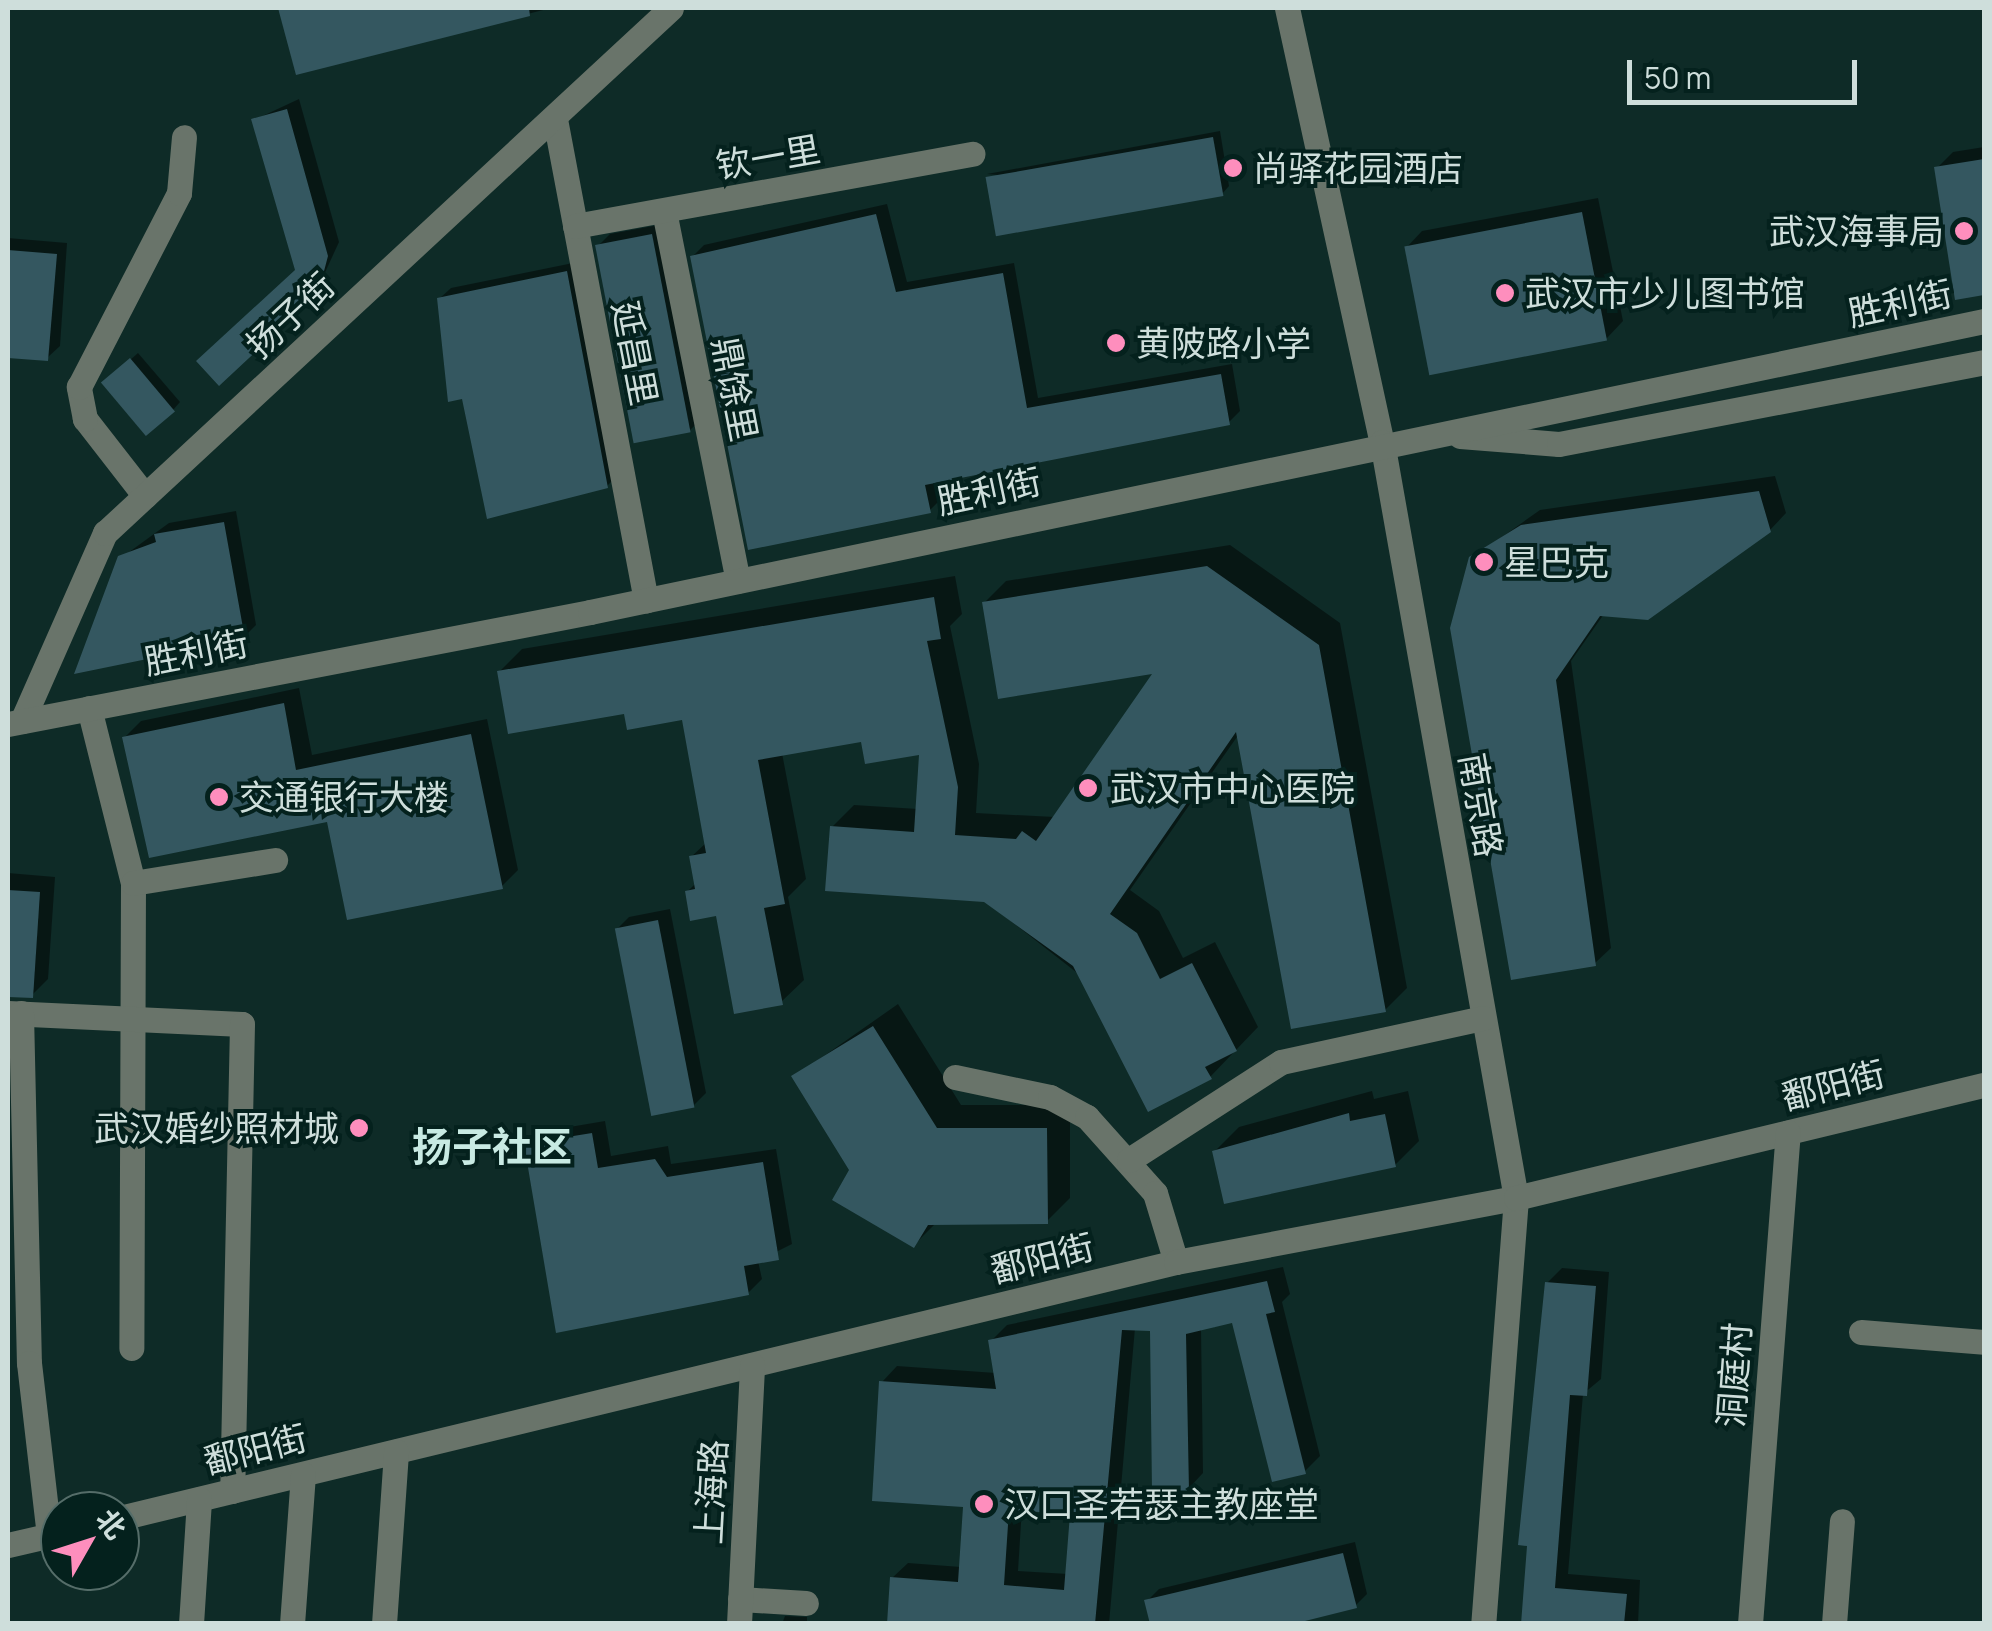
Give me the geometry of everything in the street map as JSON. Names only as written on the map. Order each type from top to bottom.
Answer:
[{"type":"street","name":"扬子街","points":[[15,722],[105,533],[671,8]]},
{"type":"street","name":"南京路","points":[[1286,8],[1382,442],[1516,1198],[1484,1624]]},
{"type":"street","name":"延昌里","points":[[555,119],[646,600]]},
{"type":"street","points":[[145,496],[84,419],[79,387],[179,193],[184,137]]},
{"type":"street","name":"钦一里","points":[[575,226],[974,154]]},
{"type":"street","name":"鼎馀里","points":[[664,211],[738,581]]},
{"type":"street","name":"胜利街","points":[[15,722],[646,600],[1382,442],[1445,433],[1984,321]]},
{"type":"street","points":[[1445,433],[1559,444],[1984,362]]},
{"type":"street","points":[[89,708],[133,883],[131,1348]]},
{"type":"street","points":[[133,883],[274,860]]},
{"type":"street","points":[[48,1491],[29,1363],[14,1013],[242,1024],[232,1491]]},
{"type":"street","points":[[1129,1160],[1281,1062],[1483,1018]]},
{"type":"street","points":[[955,1077],[1066,1104],[1129,1160],[1155,1193],[1176,1262]]},
{"type":"street","name":"鄱阳街","points":[[140,1513],[1176,1262],[1516,1198],[1984,1085]]},
{"type":"street","name":"洞庭村","points":[[1750,1624],[1788,1132]]},
{"type":"street","points":[[1860,1332],[1984,1342]]},
{"type":"street","name":"上海路","points":[[740,1611],[752,1365]]},
{"type":"street","points":[[384,1624],[396,1451]]},
{"type":"street","points":[[292,1624],[303,1474]]},
{"type":"street","points":[[190,1624],[200,1499]]},
{"type":"street","points":[[1834,1624],[1842,1521]]},
{"type":"street","points":[[8,1546],[40,1538]]},
{"type":"street","points":[[740,1611],[806,1603]]},
{"type":"building","points":[[278,8],[529,8],[530,16],[296,75]]},
{"type":"building","points":[[287,109],[328,256],[318,294],[219,386],[196,361],[295,270],[251,119]]},
{"type":"building","points":[[1213,137],[1223,196],[996,236],[986,177]]},
{"type":"building","name":"武汉海事局","points":[[1984,159],[1984,295],[1955,300],[1934,167]]},
{"type":"building","name":"武汉市少儿图书馆","points":[[1582,212],[1607,341],[1429,375],[1404,247]]},
{"type":"building","points":[[876,214],[896,292],[1003,273],[1027,408],[1221,374],[1230,425],[925,485],[931,513],[748,550],[690,256]]},
{"type":"building","points":[[652,234],[691,432],[634,443],[595,245]]},
{"type":"building","points":[[8,250],[57,254],[48,361],[8,358]]},
{"type":"building","points":[[567,271],[608,488],[487,519],[462,399],[448,402],[437,298]]},
{"type":"building","points":[[130,358],[175,412],[146,436],[101,382]]},
{"type":"building","points":[[1759,491],[1771,532],[1648,620],[1600,616],[1556,680],[1596,966],[1511,980],[1450,628],[1469,557],[1521,525]]},
{"type":"building","points":[[224,522],[245,639],[74,674],[118,556],[156,542],[154,534]]},
{"type":"building","points":[[1207,566],[1319,645],[1386,1012],[1291,1029],[1236,732],[1110,914],[1137,933],[1160,979],[1192,963],[1237,1051],[1205,1067],[1212,1079],[1148,1112],[1073,966],[984,902],[825,891],[830,826],[914,832],[919,755],[865,764],[861,742],[758,760],[785,904],[764,908],[783,1005],[734,1014],[716,916],[690,921],[685,891],[695,889],[689,856],[706,853],[682,720],[627,730],[624,714],[508,734],[497,671],[934,597],[941,639],[927,641],[958,787],[955,835],[1016,839],[1022,831],[1036,841],[1152,674],[998,699],[982,602]]},
{"type":"building","points":[[284,703],[296,770],[471,734],[503,889],[347,920],[327,822],[149,858],[122,737]]},
{"type":"building","points":[[8,890],[40,892],[33,998],[8,997]]},
{"type":"building","points":[[658,920],[694,1107],[651,1116],[615,928]]},
{"type":"building","points":[[873,1026],[937,1128],[1047,1128],[1048,1224],[928,1225],[914,1248],[832,1200],[849,1170],[791,1076]]},
{"type":"building","points":[[1349,1113],[1350,1121],[1385,1114],[1396,1167],[1224,1204],[1212,1151]]},
{"type":"building","points":[[592,1133],[598,1168],[655,1159],[667,1177],[763,1162],[779,1260],[744,1266],[749,1295],[556,1333],[524,1144]]},
{"type":"building","points":[[1267,1281],[1275,1312],[1266,1314],[1306,1474],[1272,1482],[1232,1323],[1186,1334],[1189,1491],[1152,1492],[1150,1331],[1122,1330],[1095,1624],[887,1624],[890,1577],[958,1582],[963,1507],[872,1501],[879,1381],[996,1389],[988,1340]],"holes":[[[1009,1510],[1070,1514],[1064,1590],[1004,1585]]]},
{"type":"building","points":[[1545,1282],[1596,1286],[1587,1396],[1570,1395],[1555,1588],[1627,1594],[1624,1624],[1521,1624],[1527,1546],[1518,1545]]},
{"type":"building","points":[[1343,1553],[1357,1608],[1293,1624],[1150,1624],[1144,1600]]},
{"type":"place","name":"尚驿花园酒店","points":[[1233,168]]},
{"type":"place","name":"武汉海事局","points":[[1964,231]]},
{"type":"place","name":"武汉市少儿图书馆","points":[[1505,293]]},
{"type":"place","name":"黄陂路小学","points":[[1116,343]]},
{"type":"place","name":"星巴克","points":[[1484,562]]},
{"type":"place","name":"武汉市中心医院","points":[[1088,788]]},
{"type":"place","name":"交通银行大楼","points":[[219,797]]},
{"type":"place","name":"武汉婚纱照材城","points":[[359,1128]]},
{"type":"place","name":"汉口圣若瑟主教座堂","points":[[984,1504]]},
{"type":"district","name":"扬子社区","points":[[492,1146]]}]
